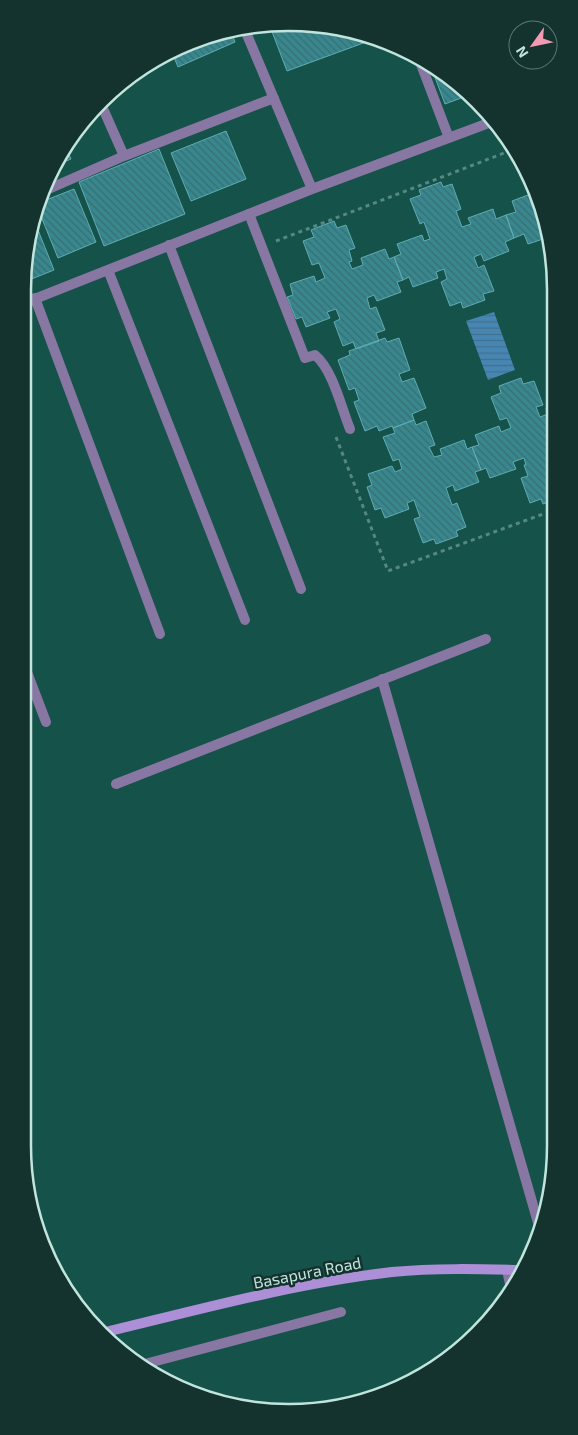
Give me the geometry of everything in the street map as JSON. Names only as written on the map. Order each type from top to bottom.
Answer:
[{"type":"street","points":[[247,35],[312,189]]},
{"type":"street","points":[[423,69],[449,138]]},
{"type":"street","points":[[52,187],[124,156],[274,98]]},
{"type":"street","points":[[104,110],[124,156]]},
{"type":"street","points":[[31,300],[312,189],[487,124]]},
{"type":"street","points":[[249,214],[306,358],[315,355],[321,360],[327,370],[350,429]]},
{"type":"street","points":[[168,246],[300,589]]},
{"type":"street","points":[[108,270],[246,620]]},
{"type":"street","points":[[36,298],[160,634]]},
{"type":"street","points":[[116,784],[486,639]]},
{"type":"street","points":[[382,679],[537,1218]]},
{"type":"street","points":[[31,683],[46,722]]},
{"type":"street","name":"Basapura Road","points":[[110,1331],[282,1291],[354,1277],[412,1270],[515,1270]]},
{"type":"street","points":[[507,1270],[509,1280]]},
{"type":"street","points":[[150,1363],[341,1312]]},
{"type":"path","points":[[261,247],[507,152]]},
{"type":"path","points":[[334,432],[388,571],[547,513]]},
{"type":"water","points":[[494,312],[515,370],[488,380],[466,321]]},
{"type":"building","points":[[272,32],[323,33],[364,43],[287,71]]},
{"type":"building","points":[[233,37],[235,42],[178,67],[174,58],[206,45]]},
{"type":"building","points":[[435,77],[462,98],[445,104]]},
{"type":"building","points":[[226,131],[246,179],[191,201],[171,153]]},
{"type":"building","points":[[159,149],[185,214],[104,246],[79,182]]},
{"type":"building","points":[[441,182],[443,187],[452,184],[461,209],[456,211],[462,227],[471,224],[468,218],[493,209],[496,219],[506,215],[514,238],[505,242],[509,251],[484,261],[481,254],[474,257],[478,268],[484,265],[494,291],[483,294],[485,300],[463,308],[461,302],[450,306],[441,282],[447,279],[444,269],[436,272],[438,278],[413,287],[409,277],[403,280],[394,257],[401,254],[397,244],[422,235],[424,241],[430,239],[424,222],[420,224],[410,199],[421,195],[419,190]]},
{"type":"building","points":[[74,189],[96,242],[58,258],[41,217],[47,199]]},
{"type":"building","points":[[529,195],[542,239],[528,244],[524,234],[514,238],[506,215],[516,212],[512,201]]},
{"type":"building","points":[[334,221],[337,228],[346,225],[355,248],[349,250],[352,261],[349,262],[352,269],[363,265],[361,258],[385,249],[389,259],[394,257],[403,280],[397,282],[401,292],[377,301],[374,295],[367,298],[370,309],[376,307],[385,330],[376,333],[379,341],[356,349],[353,342],[343,346],[334,322],[340,319],[336,309],[327,312],[330,318],[306,327],[302,317],[296,319],[287,297],[293,295],[290,284],[314,276],[316,282],[325,278],[319,263],[312,265],[303,241],[314,237],[311,230]]},
{"type":"building","points":[[38,230],[54,270],[32,279],[33,255]]},
{"type":"building","points":[[385,338],[387,342],[399,338],[410,370],[399,374],[402,382],[414,378],[426,408],[412,414],[414,420],[393,428],[392,426],[379,431],[377,426],[365,431],[354,402],[359,400],[355,388],[349,390],[338,360],[350,355],[349,351]]},
{"type":"building","points":[[521,378],[523,384],[534,381],[543,405],[536,407],[540,417],[547,414],[547,503],[543,504],[541,499],[530,503],[521,478],[528,476],[524,465],[526,465],[524,458],[513,462],[516,469],[490,478],[486,468],[481,470],[472,447],[479,445],[475,435],[499,426],[501,432],[511,428],[507,418],[500,420],[491,397],[501,393],[499,386]]},
{"type":"building","points":[[414,420],[416,425],[426,421],[435,445],[429,447],[434,457],[442,455],[440,449],[464,440],[467,449],[472,447],[481,470],[475,472],[479,482],[455,491],[453,485],[446,488],[452,505],[457,503],[466,527],[456,531],[458,536],[436,544],[434,539],[423,543],[414,519],[420,517],[414,500],[407,503],[409,509],[385,518],[381,508],[375,510],[367,487],[372,485],[368,474],[392,466],[395,472],[402,469],[399,459],[393,461],[383,437],[395,433],[393,428]]}]
